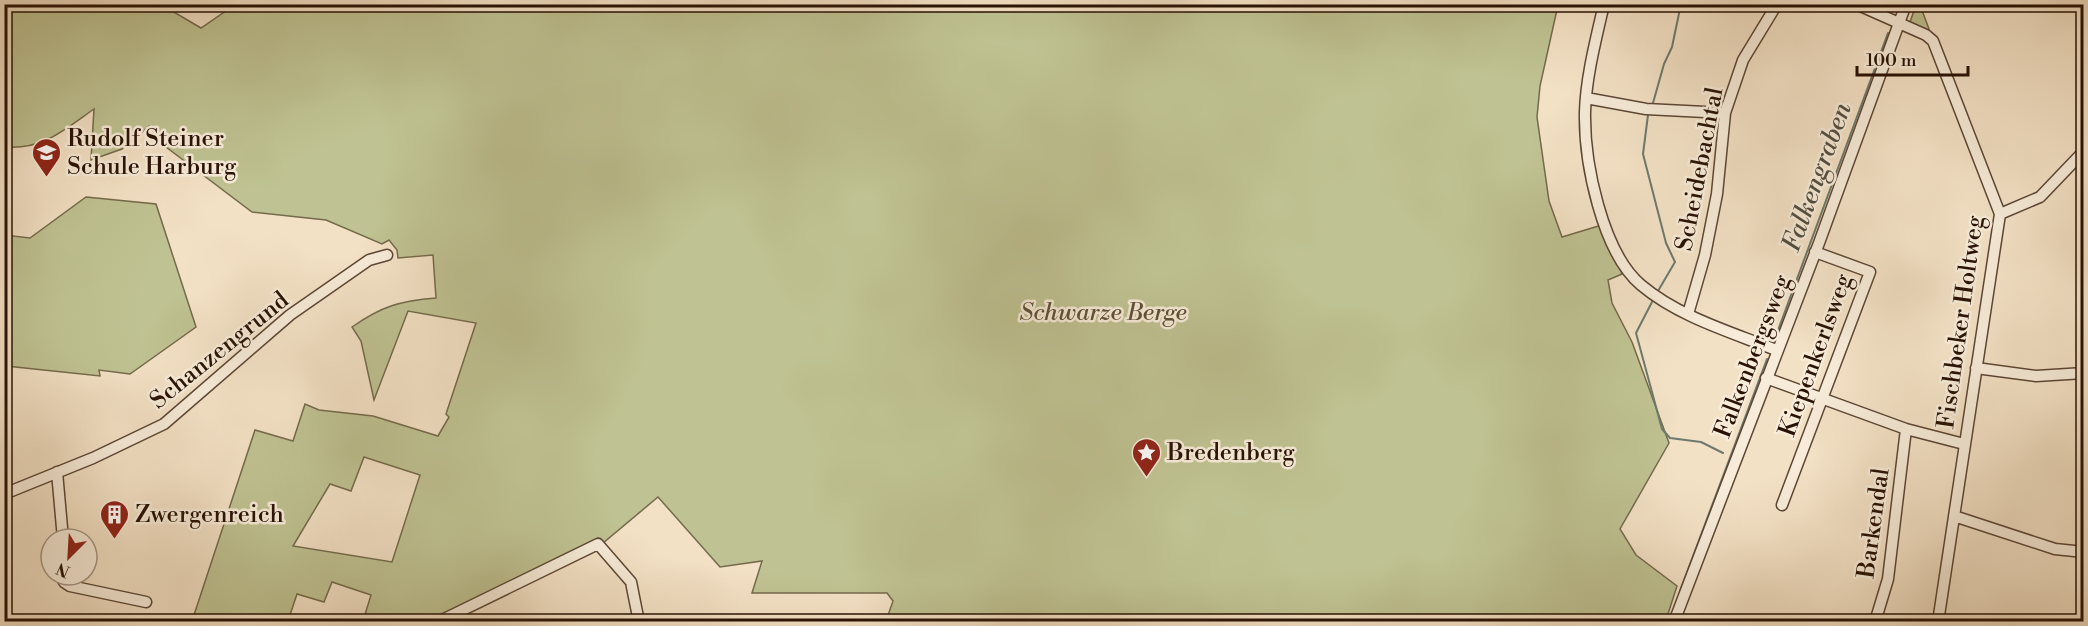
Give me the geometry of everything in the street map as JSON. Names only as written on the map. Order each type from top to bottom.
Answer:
[{"type":"street","points":[[1604,4],[1586,98],[1586,135],[1590,170],[1602,215],[1618,258],[1642,286],[1688,314],[1776,350]]},
{"type":"street","name":"Scheidebachtal","points":[[1688,314],[1705,255],[1715,204],[1725,113],[1743,60],[1777,4]]},
{"type":"street","name":"Fischbeker Holtweg","points":[[1856,4],[1926,35],[1933,41],[2000,214],[1938,621]]},
{"type":"street","name":"Falkenbergsweg","points":[[1674,621],[1815,252],[1906,4]]},
{"type":"street","points":[[1586,98],[1646,109],[1725,113]]},
{"type":"street","points":[[2000,214],[2040,197],[2084,151]]},
{"type":"street","name":"Kiepenkerlsweg","points":[[1782,505],[1870,272],[1815,252]]},
{"type":"street","name":"Schanzengrund","points":[[4,494],[164,424],[290,315],[369,260],[387,255]]},
{"type":"street","points":[[1976,369],[2036,376],[2084,373]]},
{"type":"street","points":[[1766,378],[1906,429],[1964,444]]},
{"type":"street","name":"Barkendal","points":[[1875,621],[1888,579],[1906,429]]},
{"type":"street","points":[[57,472],[62,527]]},
{"type":"street","points":[[1954,516],[2047,547],[2084,552]]},
{"type":"street","points":[[438,621],[598,544],[631,582],[639,621]]},
{"type":"street","points":[[75,587],[146,602]]},
{"type":"green space","name":"Schwarze Berge","points":[[236,4],[1558,5],[1540,86],[1537,117],[1549,201],[1562,237],[1602,225],[1622,274],[1608,280],[1612,303],[1632,342],[1669,443],[1620,529],[1636,555],[1677,586],[1667,617],[1671,621],[886,621],[893,601],[887,593],[752,593],[762,561],[720,567],[658,497],[603,543],[444,621],[363,621],[371,595],[332,582],[324,602],[297,594],[288,621],[272,618],[193,618],[255,430],[293,441],[305,404],[319,410],[373,416],[438,436],[449,417],[446,414],[476,323],[408,311],[374,400],[361,341],[352,327],[392,306],[436,298],[433,255],[398,258],[397,250],[389,240],[382,244],[326,220],[252,212],[166,147],[149,126],[122,149],[91,160],[94,109],[63,131],[42,142],[19,147],[5,147],[4,5],[162,5],[201,28]],"holes":[[[364,457],[420,475],[392,562],[293,546],[330,484],[351,491]]]},
{"type":"green space","points":[[1916,5],[1920,5],[1929,29],[1928,32],[1910,22]]},
{"type":"green space","points":[[86,197],[156,204],[196,327],[130,374],[99,370],[100,376],[6,366],[5,235],[30,238]]},
{"type":"waterway","points":[[1653,103],[1664,64],[1672,47],[1681,4]]},
{"type":"waterway","name":"Falkengraben","points":[[1777,333],[1888,33]]},
{"type":"waterway","points":[[1648,115],[1643,154],[1666,243],[1675,262],[1658,291]]},
{"type":"waterway","points":[[1652,302],[1636,333],[1662,429],[1670,438],[1701,442],[1723,453]]},
{"type":"waterway","name":"Falkengraben","points":[[1680,591],[1767,359]]},
{"type":"place","name":"Rudolf Steiner Schule Harburg","points":[[46,178]]},
{"type":"place","name":"Bredenberg","points":[[1146,478]]},
{"type":"place","name":"Zwergenreich","points":[[114,540]]}]
